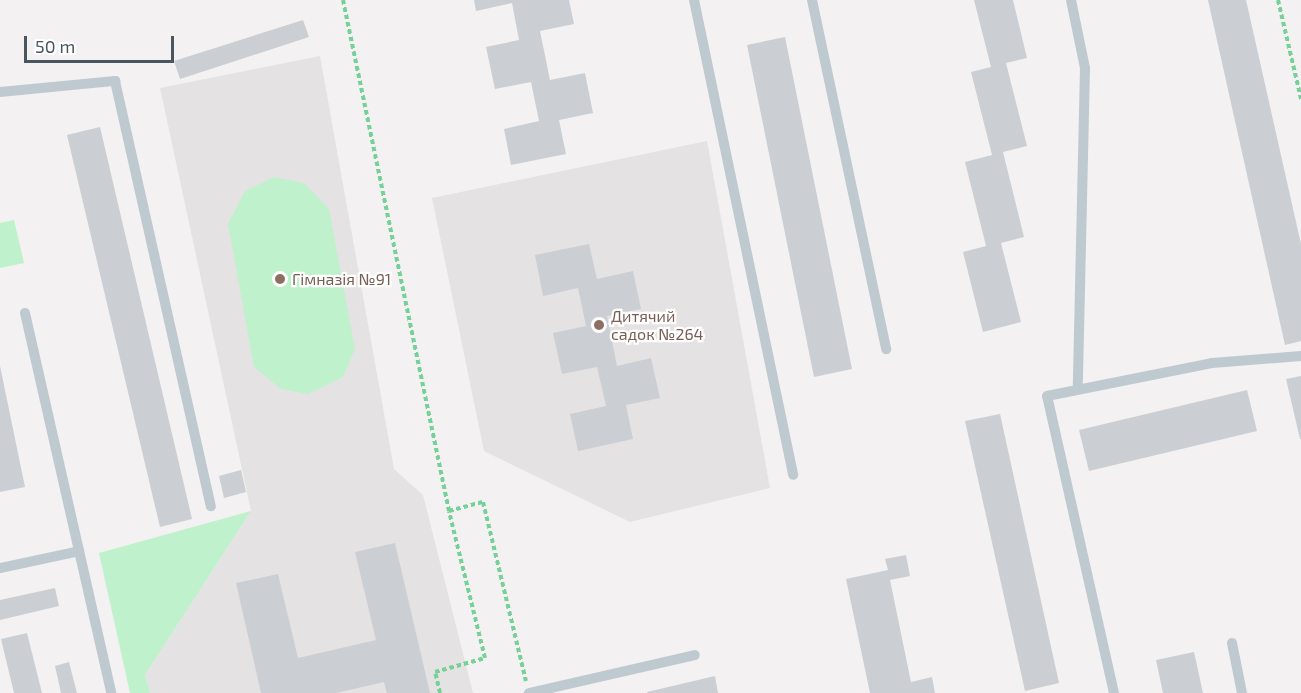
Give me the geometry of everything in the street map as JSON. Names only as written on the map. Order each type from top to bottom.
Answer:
[{"type":"lane","points":[[694,0],[793,475]]},
{"type":"lane","points":[[812,0],[886,349]]},
{"type":"lane","points":[[1071,0],[1084,68],[1078,388]]},
{"type":"lane","points":[[0,92],[115,81],[210,506]]},
{"type":"lane","points":[[25,313],[111,693]]},
{"type":"lane","points":[[1114,693],[1047,396],[1212,363],[1301,356]]},
{"type":"lane","points":[[0,568],[79,551]]},
{"type":"lane","points":[[1232,643],[1242,693]]},
{"type":"lane","points":[[529,693],[695,655]]},
{"type":"path","points":[[343,0],[449,511],[485,658],[435,672],[440,693]]},
{"type":"path","points":[[1278,0],[1301,99]]},
{"type":"path","points":[[449,511],[483,502],[529,693]]},
{"type":"shaded area","name":"Гімназія №91","points":[[320,56],[394,469],[423,495],[473,693],[150,693],[145,675],[251,511],[160,88]]},
{"type":"shaded area","name":"Дитячий садок №264","points":[[707,141],[770,488],[630,522],[484,451],[432,198]]},
{"type":"green space","points":[[274,177],[304,183],[329,209],[355,349],[343,377],[308,394],[281,389],[254,367],[228,224],[245,191]]},
{"type":"green space","points":[[14,220],[24,263],[0,268],[0,223]]},
{"type":"green space","points":[[251,511],[145,675],[150,693],[130,693],[99,553]]},
{"type":"building","points":[[474,0],[569,0],[574,24],[540,31],[550,80],[585,73],[593,113],[559,120],[566,154],[511,165],[504,129],[539,121],[531,82],[495,89],[486,47],[519,40],[512,3],[476,11]]},
{"type":"building","points":[[974,0],[1013,0],[1027,58],[1006,63],[1027,146],[1003,152],[1024,237],[1001,243],[1021,322],[983,332],[963,252],[986,246],[965,162],[992,155],[971,72],[991,67]]},
{"type":"building","points":[[1208,0],[1246,0],[1301,244],[1301,341],[1285,345]]},
{"type":"building","points":[[303,20],[309,37],[180,79],[174,61]]},
{"type":"building","points":[[785,37],[852,369],[814,377],[747,45]]},
{"type":"building","points":[[100,127],[192,519],[160,527],[67,135]]},
{"type":"building","points":[[589,244],[597,279],[633,271],[641,309],[607,316],[617,366],[651,358],[660,398],[626,405],[633,439],[578,451],[570,414],[606,406],[597,367],[562,374],[553,333],[586,326],[578,288],[543,296],[535,255]]},
{"type":"building","points":[[0,366],[25,487],[0,492]]},
{"type":"building","points":[[1301,376],[1301,439],[1300,439],[1286,379]]},
{"type":"building","points":[[1247,390],[1257,431],[1089,471],[1079,430]]},
{"type":"building","points":[[1000,414],[1059,683],[1025,691],[965,421]]},
{"type":"building","points":[[241,470],[246,492],[224,498],[219,476]]},
{"type":"building","points":[[395,543],[430,693],[387,693],[384,682],[336,693],[261,693],[236,583],[278,574],[298,658],[376,640],[355,552]]},
{"type":"building","points":[[906,555],[910,576],[890,580],[911,682],[932,677],[935,693],[870,693],[846,579],[888,570],[885,559]]},
{"type":"building","points":[[55,588],[59,606],[0,620],[0,600]]},
{"type":"building","points":[[27,633],[42,693],[14,693],[1,639]]},
{"type":"building","points":[[1194,652],[1203,693],[1163,693],[1156,660]]},
{"type":"building","points":[[69,662],[77,693],[61,693],[55,666]]},
{"type":"building","points":[[715,676],[718,693],[647,693],[647,692]]},
{"type":"place","name":"Гімназія №91","points":[[280,279]]},
{"type":"place","name":"Дитячий садок №264","points":[[599,325]]}]
